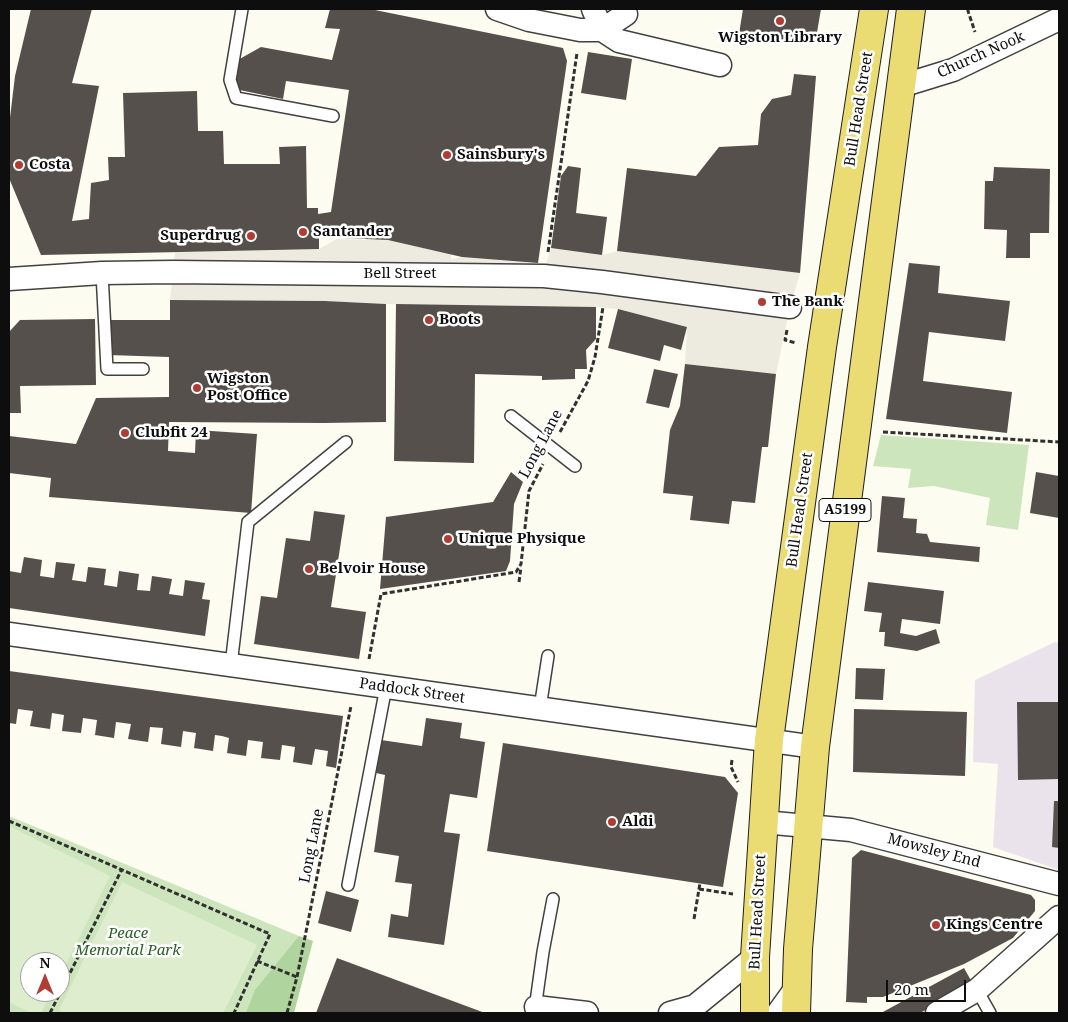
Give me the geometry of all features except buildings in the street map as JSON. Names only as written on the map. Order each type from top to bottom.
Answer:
[{"type":"main road","name":"Bull Head Street","points":[[755,1013],[755,957],[768,740],[822,347],[874,9]]},
{"type":"main road","name":"A5199","points":[[796,1001],[815,747],[911,9]]},
{"type":"street","points":[[497,9],[529,20],[591,30],[619,41],[720,65]]},
{"type":"street","points":[[591,30],[593,9]]},
{"type":"street","points":[[591,30],[626,14]]},
{"type":"street","name":"Church Nook","points":[[901,86],[953,70],[1059,19]]},
{"type":"street","name":"Bell Street","points":[[9,279],[102,273],[173,272],[544,276],[790,307]]},
{"type":"street","name":"Paddock Street","points":[[9,634],[815,747]]},
{"type":"street","name":"Mowsley End","points":[[763,822],[851,830],[1059,884]]},
{"type":"street","points":[[937,1013],[977,990],[1059,917]]},
{"type":"street","points":[[670,1013],[694,1006],[755,957]]},
{"type":"street","points":[[778,1013],[796,1001]]},
{"type":"street","points":[[535,1010],[587,1013]]},
{"type":"lane","points":[[242,9],[230,80],[236,98],[333,116]]},
{"type":"lane","points":[[102,273],[106,370],[143,369]]},
{"type":"lane","points":[[511,416],[575,466]]},
{"type":"lane","points":[[231,665],[248,522],[346,442]]},
{"type":"lane","points":[[540,708],[548,656]]},
{"type":"lane","points":[[348,885],[386,687]]},
{"type":"lane","points":[[535,1010],[553,899]]},
{"type":"lane","points":[[977,990],[990,1013]]},
{"type":"path","points":[[544,276],[591,30]]},
{"type":"path","name":"Long Lane","points":[[287,1013],[297,977],[359,684],[381,594],[516,572],[521,564],[529,491],[588,381],[595,357],[603,308],[602,282]]},
{"type":"path","points":[[856,430],[1059,442]]},
{"type":"path","points":[[519,582],[521,564]]},
{"type":"path","points":[[9,821],[270,934],[234,1013]]},
{"type":"path","points":[[50,1013],[122,869]]},
{"type":"path","points":[[694,919],[700,883]]},
{"type":"path","points":[[699,889],[728,894]]},
{"type":"path","points":[[257,961],[297,977]]},
{"type":"shaded area","points":[[337,239],[451,242],[451,259],[462,257],[546,264],[551,248],[602,255],[617,251],[800,273],[790,307],[776,374],[685,364],[687,327],[618,309],[325,301],[170,300],[175,252],[319,249]]},
{"type":"shaded area","points":[[1055,642],[1059,643],[1059,870],[993,847],[998,764],[973,762],[975,680]]},
{"type":"green space","points":[[881,435],[1029,445],[1018,530],[986,525],[990,498],[934,486],[908,488],[911,469],[873,466]]},
{"type":"green space","name":"Peace Memorial Park","points":[[9,816],[299,936],[275,1013],[9,1013]]},
{"type":"green space","points":[[9,826],[110,876],[70,956],[70,952],[20,952],[20,1002],[47,1002],[41,1013],[31,1013],[9,1002]]},
{"type":"green space","points":[[122,882],[257,945],[223,1013],[65,1013],[59,1010],[63,1002],[70,1002],[70,988]]},
{"type":"green space","points":[[299,936],[313,941],[294,1013],[246,1013],[255,990]]},
{"type":"place","name":"Wigston Library","points":[[780,21]]},
{"type":"place","name":"Sainsbury's","points":[[447,155]]},
{"type":"place","name":"Costa","points":[[19,165]]},
{"type":"place","name":"Santander","points":[[303,232]]},
{"type":"place","name":"Superdrug","points":[[251,236]]},
{"type":"place","name":"The Bank","points":[[762,302]]},
{"type":"place","name":"Boots","points":[[429,320]]},
{"type":"place","name":"Wigston Post Office","points":[[197,388]]},
{"type":"place","name":"Clubfit 24","points":[[125,433]]},
{"type":"place","name":"Unique Physique","points":[[448,539]]},
{"type":"place","name":"Belvoir House","points":[[309,569]]},
{"type":"place","name":"Aldi","points":[[612,822]]},
{"type":"place","name":"Kings Centre","points":[[936,925]]}]
